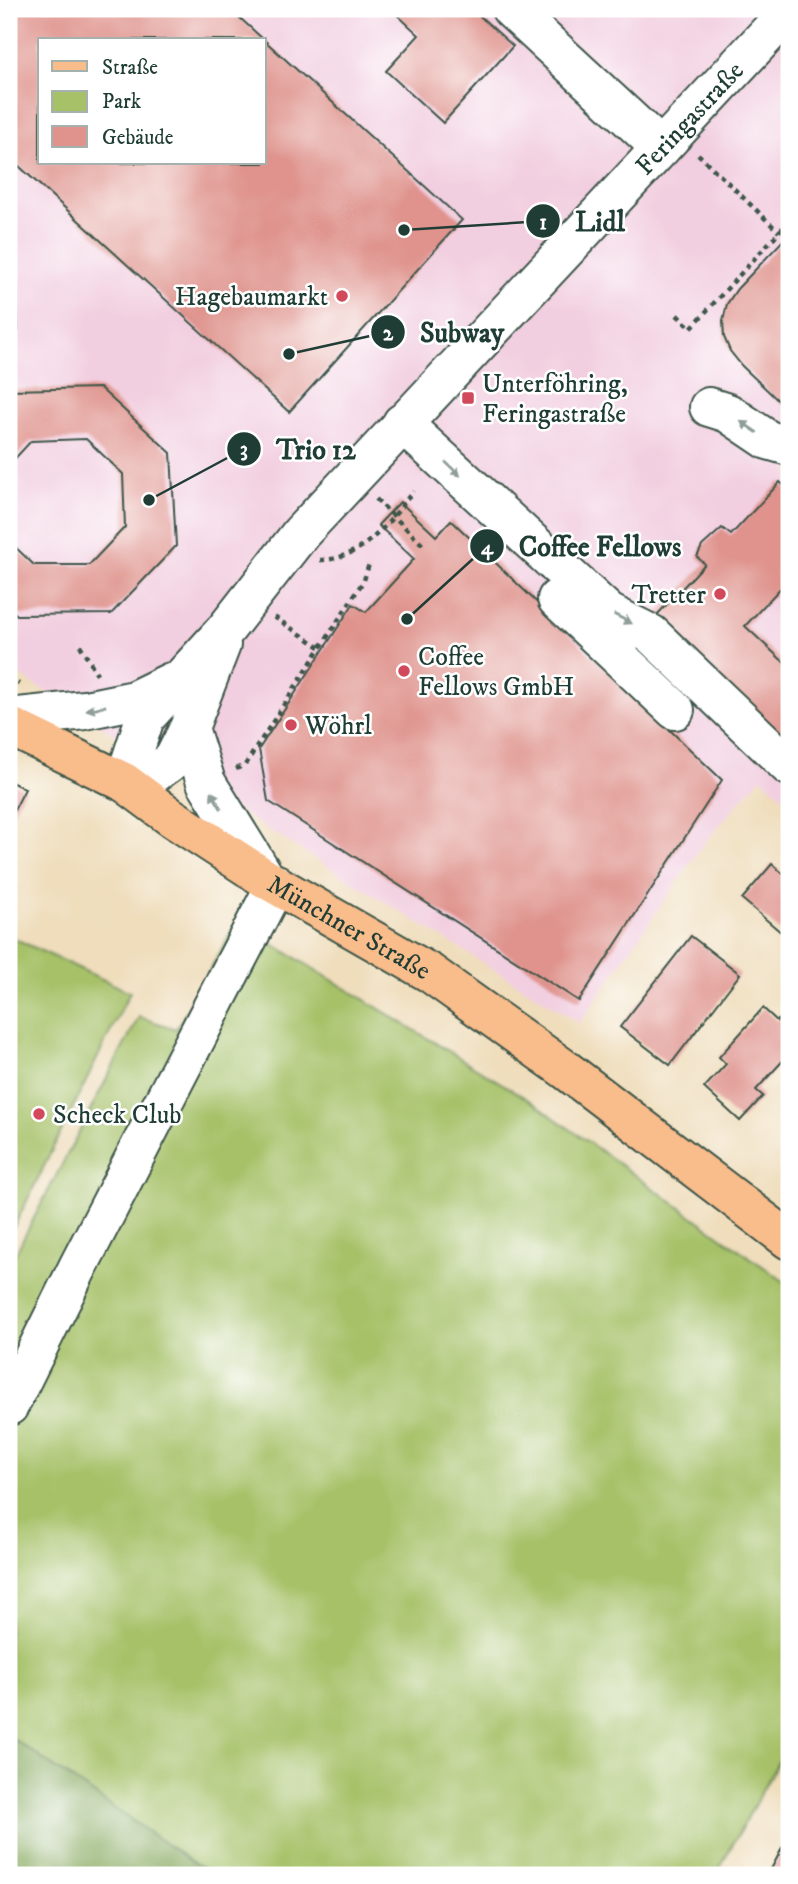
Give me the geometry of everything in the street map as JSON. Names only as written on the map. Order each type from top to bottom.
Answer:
[{"type":"main road","name":"Münchner Straße","points":[[9,726],[124,782],[170,817],[271,881],[430,973],[565,1070],[789,1240]]},
{"type":"street","points":[[512,9],[679,150]]},
{"type":"street","name":"Feringastraße","points":[[124,782],[145,718],[226,629],[280,558],[394,432],[679,150],[783,29]]},
{"type":"street","points":[[709,407],[728,413],[768,440],[789,446]]},
{"type":"street","points":[[394,432],[675,710]]},
{"type":"street","points":[[394,432],[610,613],[651,634],[789,766]]},
{"type":"street","name":"Feringastraße","points":[[124,782],[152,775],[173,760],[189,728],[226,629]]},
{"type":"street","name":"Feringastraße","points":[[9,718],[85,710],[134,700],[182,676]]},
{"type":"street","points":[[9,1406],[271,881],[206,782],[189,728]]},
{"type":"path","points":[[679,150],[779,232]]},
{"type":"path","points":[[677,315],[691,328],[789,221]]},
{"type":"path","points":[[319,561],[353,552],[394,517],[413,491]]},
{"type":"path","points":[[374,497],[425,547]]},
{"type":"path","points":[[244,765],[364,580],[369,564]]},
{"type":"path","points":[[273,617],[321,648]]},
{"type":"path","points":[[80,645],[103,684]]},
{"type":"shaded area","points":[[9,9],[789,9],[789,803],[761,777],[702,846],[580,1023],[9,669]]},
{"type":"green space","points":[[237,922],[532,1102],[789,1285],[789,1742],[716,1875],[217,1875],[198,1866],[9,1736],[9,1266],[139,1017],[176,1029]]},
{"type":"green space","name":"Scheck Club","points":[[9,936],[130,992],[9,1237]]},
{"type":"green space","points":[[9,1736],[198,1866],[217,1875],[9,1875]]},
{"type":"building","points":[[9,9],[230,9],[262,38],[38,38],[38,164],[266,164],[266,42],[462,220],[289,412],[9,157]]},
{"type":"building","points":[[391,9],[472,9],[513,46],[443,123],[386,71],[419,35]]},
{"type":"building","points":[[9,230],[16,236],[18,331],[9,341]]},
{"type":"building","points":[[789,234],[789,411],[730,351],[724,337],[723,321],[727,304],[737,289]]},
{"type":"building","points":[[100,388],[171,453],[176,546],[111,614],[17,615],[9,608],[9,541],[34,565],[89,565],[125,527],[123,474],[86,439],[31,441],[9,465],[9,390]]},
{"type":"building","points":[[780,482],[789,490],[789,579],[745,626],[789,667],[789,752],[655,617],[705,564],[697,557],[702,546],[722,528],[731,535]]},
{"type":"building","points":[[400,502],[436,536],[451,520],[722,780],[579,1001],[268,801],[259,749],[353,604],[366,612],[414,559],[378,525]]},
{"type":"building","points":[[9,781],[25,789],[9,820]]},
{"type":"building","points":[[772,864],[789,879],[789,939],[742,899]]},
{"type":"building","points":[[691,936],[740,974],[670,1065],[620,1027]]},
{"type":"building","points":[[763,1008],[777,1021],[787,1011],[789,1014],[789,1054],[756,1090],[763,1096],[740,1121],[704,1088],[726,1064],[719,1057]]},
{"type":"building","points":[[789,1835],[789,1875],[768,1875]]},
{"type":"place","name":"Lidl","points":[[404,230]]},
{"type":"place","name":"Hagebaumarkt","points":[[342,296]]},
{"type":"place","name":"Subway","points":[[289,354]]},
{"type":"place","name":"Unterföhring, Feringastraße","points":[[468,398]]},
{"type":"place","name":"Trio 12","points":[[149,500]]},
{"type":"place","name":"Tretter","points":[[720,594]]},
{"type":"place","name":"Coffee Fellows","points":[[407,619]]},
{"type":"place","name":"Coffee Fellows GmbH","points":[[404,671]]},
{"type":"place","name":"Wöhrl","points":[[291,725]]},
{"type":"place","name":"Scheck Club","points":[[39,1114]]}]
